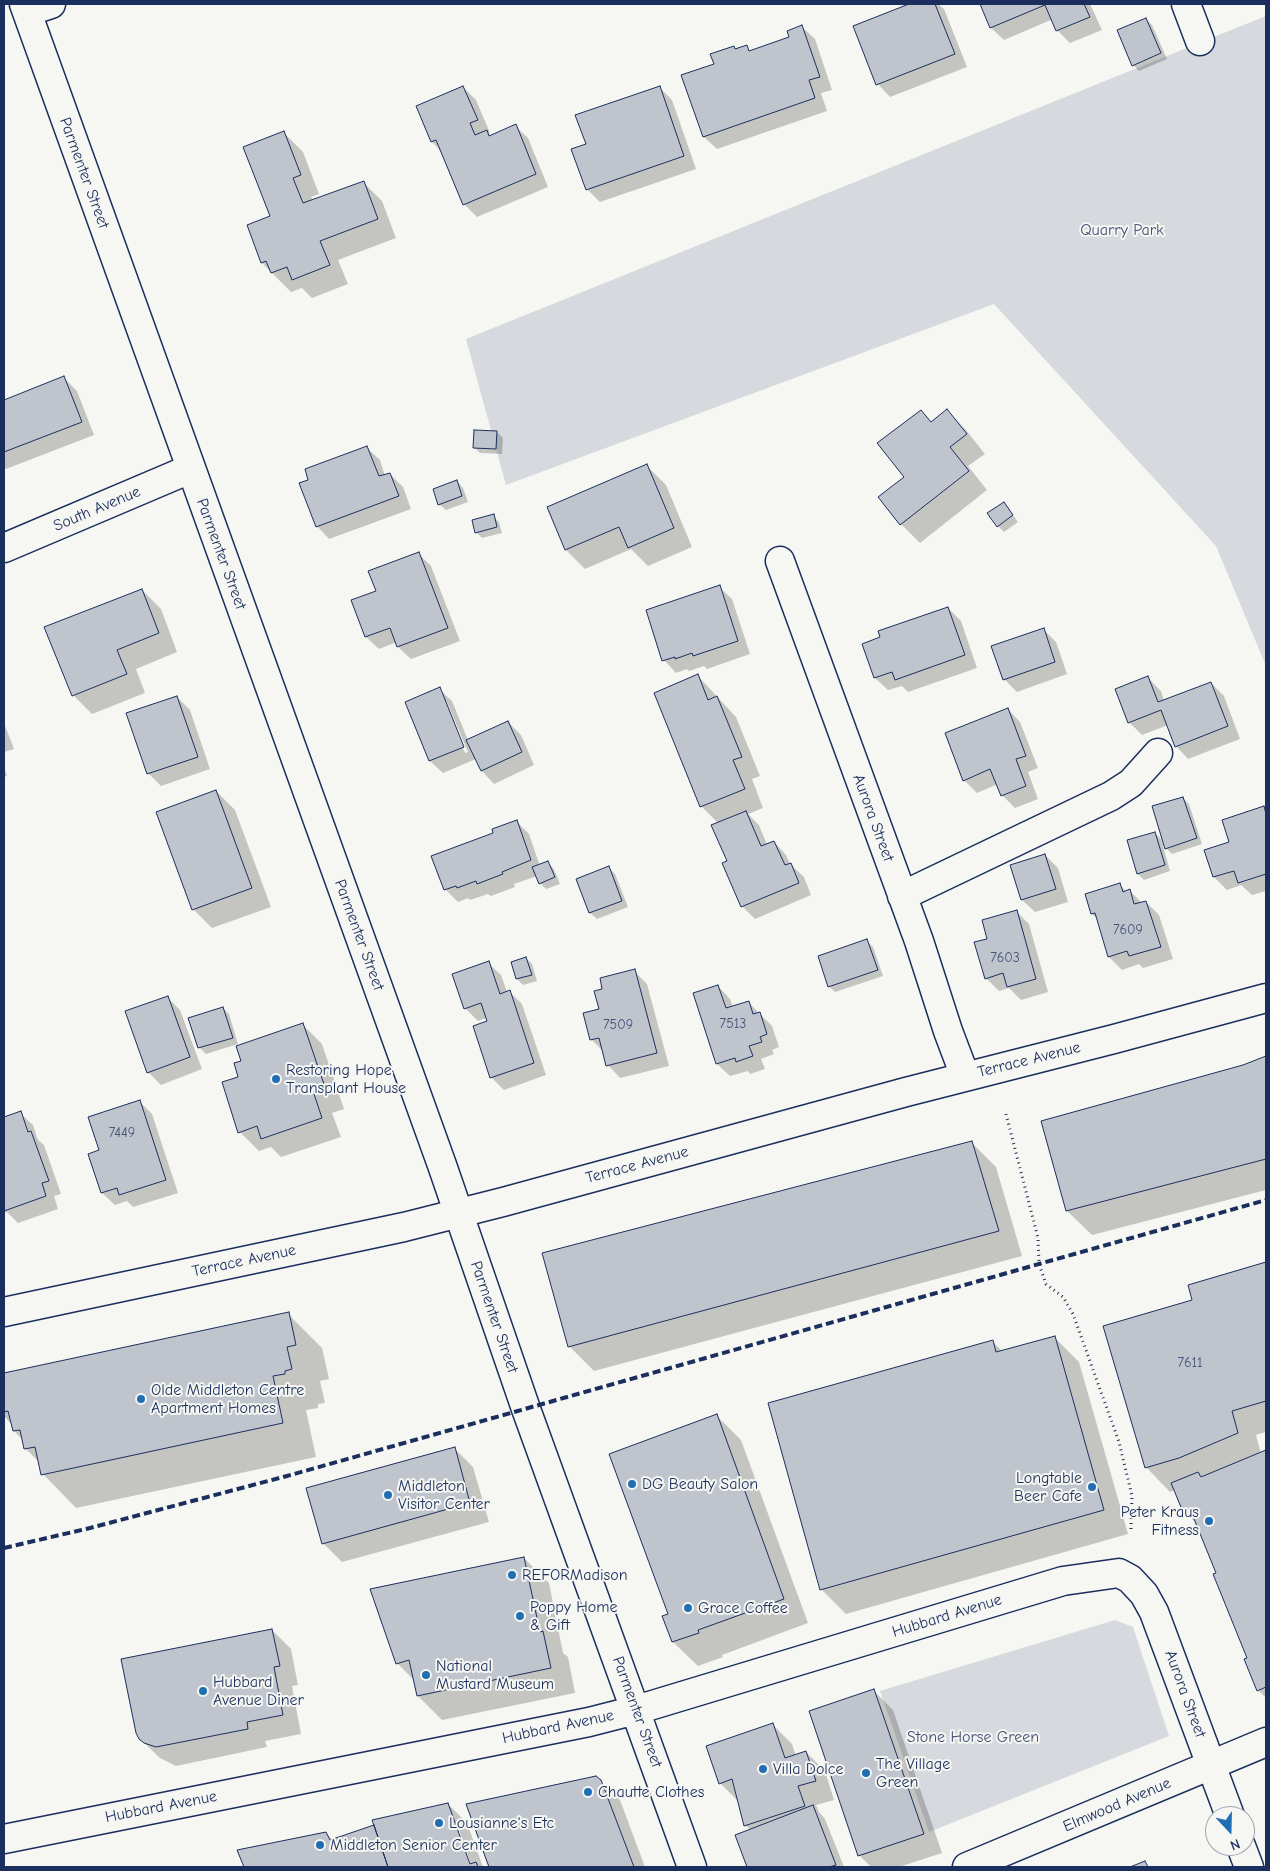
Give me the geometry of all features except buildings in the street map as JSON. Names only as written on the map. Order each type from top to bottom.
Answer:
[{"type":"street","points":[[1186,4],[1200,41]]},
{"type":"street","name":"Parmenter Street","points":[[34,7],[190,469],[692,1867]]},
{"type":"street","name":"South Avenue","points":[[4,548],[190,469]]},
{"type":"street","name":"Aurora Street","points":[[780,562],[902,896],[964,1076]]},
{"type":"street","points":[[902,896],[1111,796],[1131,783],[1158,753]]},
{"type":"street","name":"Terrace Avenue","points":[[4,1312],[458,1213],[964,1076],[1114,1039],[1266,998]]},
{"type":"street","name":"Hubbard Avenue","points":[[4,1838],[589,1722],[636,1710],[1063,1582],[1119,1573],[1130,1579]]},
{"type":"street","name":"Aurora Street","points":[[1130,1579],[1144,1594],[1154,1612],[1226,1806]]},
{"type":"street","name":"Elmwood Avenue","points":[[967,1867],[1266,1742]]},
{"type":"path","points":[[1006,1114],[1038,1238],[1039,1264],[1046,1284],[1063,1297],[1073,1314],[1119,1442],[1132,1496],[1131,1529]]},
{"type":"green space","name":"Quarry Park","points":[[1266,16],[1266,666],[1216,546],[994,304],[506,485],[466,339]]},
{"type":"green space","name":"Stone Horse Green","points":[[1115,1620],[1133,1627],[1169,1736],[929,1832],[880,1691]]},
{"type":"railway","points":[[4,1548],[90,1528],[287,1476],[1266,1200]]},
{"type":"place","name":"Restoring Hope Transplant House","points":[[276,1079]]},
{"type":"place","name":"Olde Middleton Centre Apartment Homes","points":[[141,1399]]},
{"type":"place","name":"DG Beauty Salon","points":[[632,1484]]},
{"type":"place","name":"Longtable Beer Cafe","points":[[1092,1487]]},
{"type":"place","name":"Middleton Visitor Center","points":[[388,1495]]},
{"type":"place","name":"Peter Kraus Fitness","points":[[1209,1521]]},
{"type":"place","name":"REFORMadison","points":[[512,1575]]},
{"type":"place","name":"Grace Coffee","points":[[688,1608]]},
{"type":"place","name":"Poppy Home & Gift","points":[[520,1616]]},
{"type":"place","name":"National Mustard Museum","points":[[426,1675]]},
{"type":"place","name":"Hubbard Avenue Diner","points":[[203,1691]]},
{"type":"place","name":"Villa Dolce","points":[[763,1769]]},
{"type":"place","name":"The Village Green","points":[[866,1773]]},
{"type":"place","name":"Chautte Clothes","points":[[588,1792]]},
{"type":"place","name":"Lousianne's Etc","points":[[439,1823]]},
{"type":"place","name":"Middleton Senior Center","points":[[320,1845]]}]
